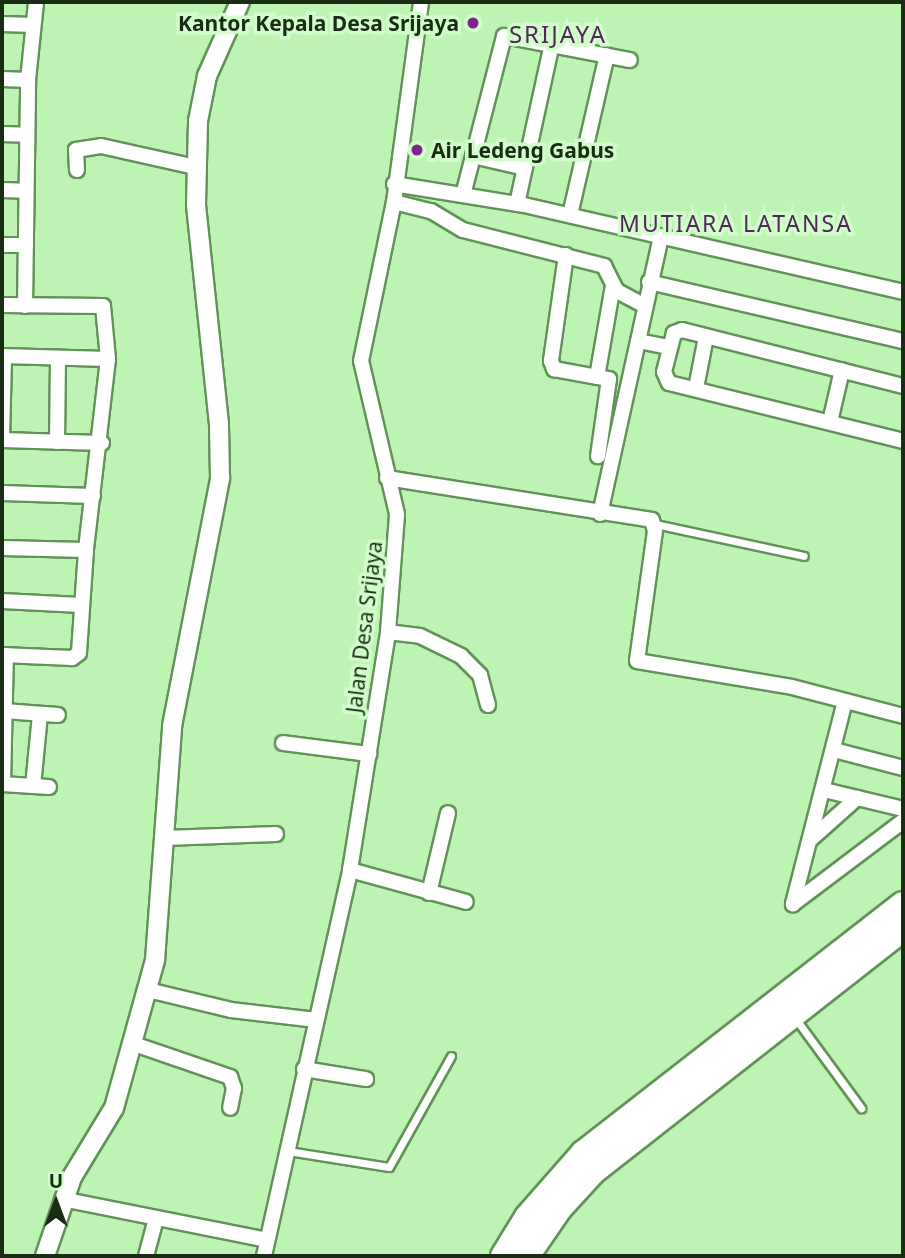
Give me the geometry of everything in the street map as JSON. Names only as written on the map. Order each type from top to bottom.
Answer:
[{"type":"highway","points":[[527,1256],[560,1208],[593,1172],[793,1014],[823,978],[903,904]]},
{"type":"highway","points":[[503,1256],[527,1217],[583,1153],[823,978],[903,929]]},
{"type":"street","points":[[25,306],[26,135],[28,80],[36,2]]},
{"type":"street","points":[[45,1256],[62,1199],[114,1108],[148,990],[159,930],[172,726],[220,478],[213,363],[195,167],[207,76],[240,2]]},
{"type":"street","name":"Jalan Desa Srijaya","points":[[264,1256],[350,870],[388,632],[397,529],[362,361],[394,202],[394,184],[421,2]]},
{"type":"street","points":[[2,24],[33,24]]},
{"type":"street","points":[[463,195],[502,38],[509,34],[630,61]]},
{"type":"street","points":[[517,204],[552,43]]},
{"type":"street","points":[[570,215],[607,55]]},
{"type":"street","points":[[2,79],[28,80]]},
{"type":"street","points":[[2,134],[26,135]]},
{"type":"street","points":[[77,170],[76,150],[101,146],[195,167]]},
{"type":"street","points":[[472,156],[525,168]]},
{"type":"street","points":[[394,184],[570,215],[903,292]]},
{"type":"street","points":[[2,190],[25,191]]},
{"type":"street","points":[[394,202],[431,211],[463,230],[604,266],[612,285],[597,377]]},
{"type":"street","points":[[600,514],[637,345],[643,305],[661,237]]},
{"type":"street","points":[[2,245],[26,245]]},
{"type":"street","points":[[566,255],[552,366],[609,379],[598,456]]},
{"type":"street","points":[[649,282],[903,341]]},
{"type":"street","points":[[612,285],[643,305]]},
{"type":"street","points":[[2,305],[103,306],[108,359],[102,443],[86,550],[78,656],[4,655],[2,784],[50,787]]},
{"type":"street","points":[[903,386],[679,330],[668,351],[666,381],[903,441]]},
{"type":"street","points":[[696,388],[706,337]]},
{"type":"street","points":[[637,345],[668,351]]},
{"type":"street","points":[[102,443],[2,440],[3,356],[108,359]]},
{"type":"street","points":[[57,442],[58,358]]},
{"type":"street","points":[[830,422],[842,370]]},
{"type":"street","points":[[387,478],[600,514],[649,519],[654,524],[637,661],[792,687],[903,716]]},
{"type":"street","points":[[2,493],[93,496]]},
{"type":"street","points":[[2,548],[86,550]]},
{"type":"street","points":[[2,601],[81,605]]},
{"type":"street","points":[[388,632],[421,636],[461,656],[480,676],[488,705]]},
{"type":"street","points":[[845,701],[824,790],[792,901],[795,905],[903,821]]},
{"type":"street","points":[[4,711],[58,715]]},
{"type":"street","points":[[33,786],[40,714]]},
{"type":"street","points":[[283,743],[369,754]]},
{"type":"street","points":[[834,750],[903,768]]},
{"type":"street","points":[[824,790],[903,809]]},
{"type":"street","points":[[810,839],[857,798]]},
{"type":"street","points":[[429,893],[448,813]]},
{"type":"street","points":[[164,838],[276,834]]},
{"type":"street","points":[[350,870],[466,902]]},
{"type":"street","points":[[148,990],[276,1016],[316,1020]]},
{"type":"street","points":[[134,1044],[230,1077],[234,1088],[230,1108]]},
{"type":"street","points":[[304,1069],[366,1079]]},
{"type":"street","points":[[62,1199],[267,1240]]},
{"type":"street","points":[[146,1256],[156,1219]]},
{"type":"lane","points":[[654,524],[804,556]]},
{"type":"lane","points":[[793,1014],[861,1108]]},
{"type":"lane","points":[[287,1151],[389,1167],[451,1056]]},
{"type":"place","name":"Kantor Kepala Desa Srijaya","points":[[473,23]]},
{"type":"place","name":"Air Ledeng Gabus","points":[[417,150]]},
{"type":"district","name":"SRIJAYA","points":[[558,34]]},
{"type":"district","name":"MUTIARA LATANSA","points":[[736,223]]}]
